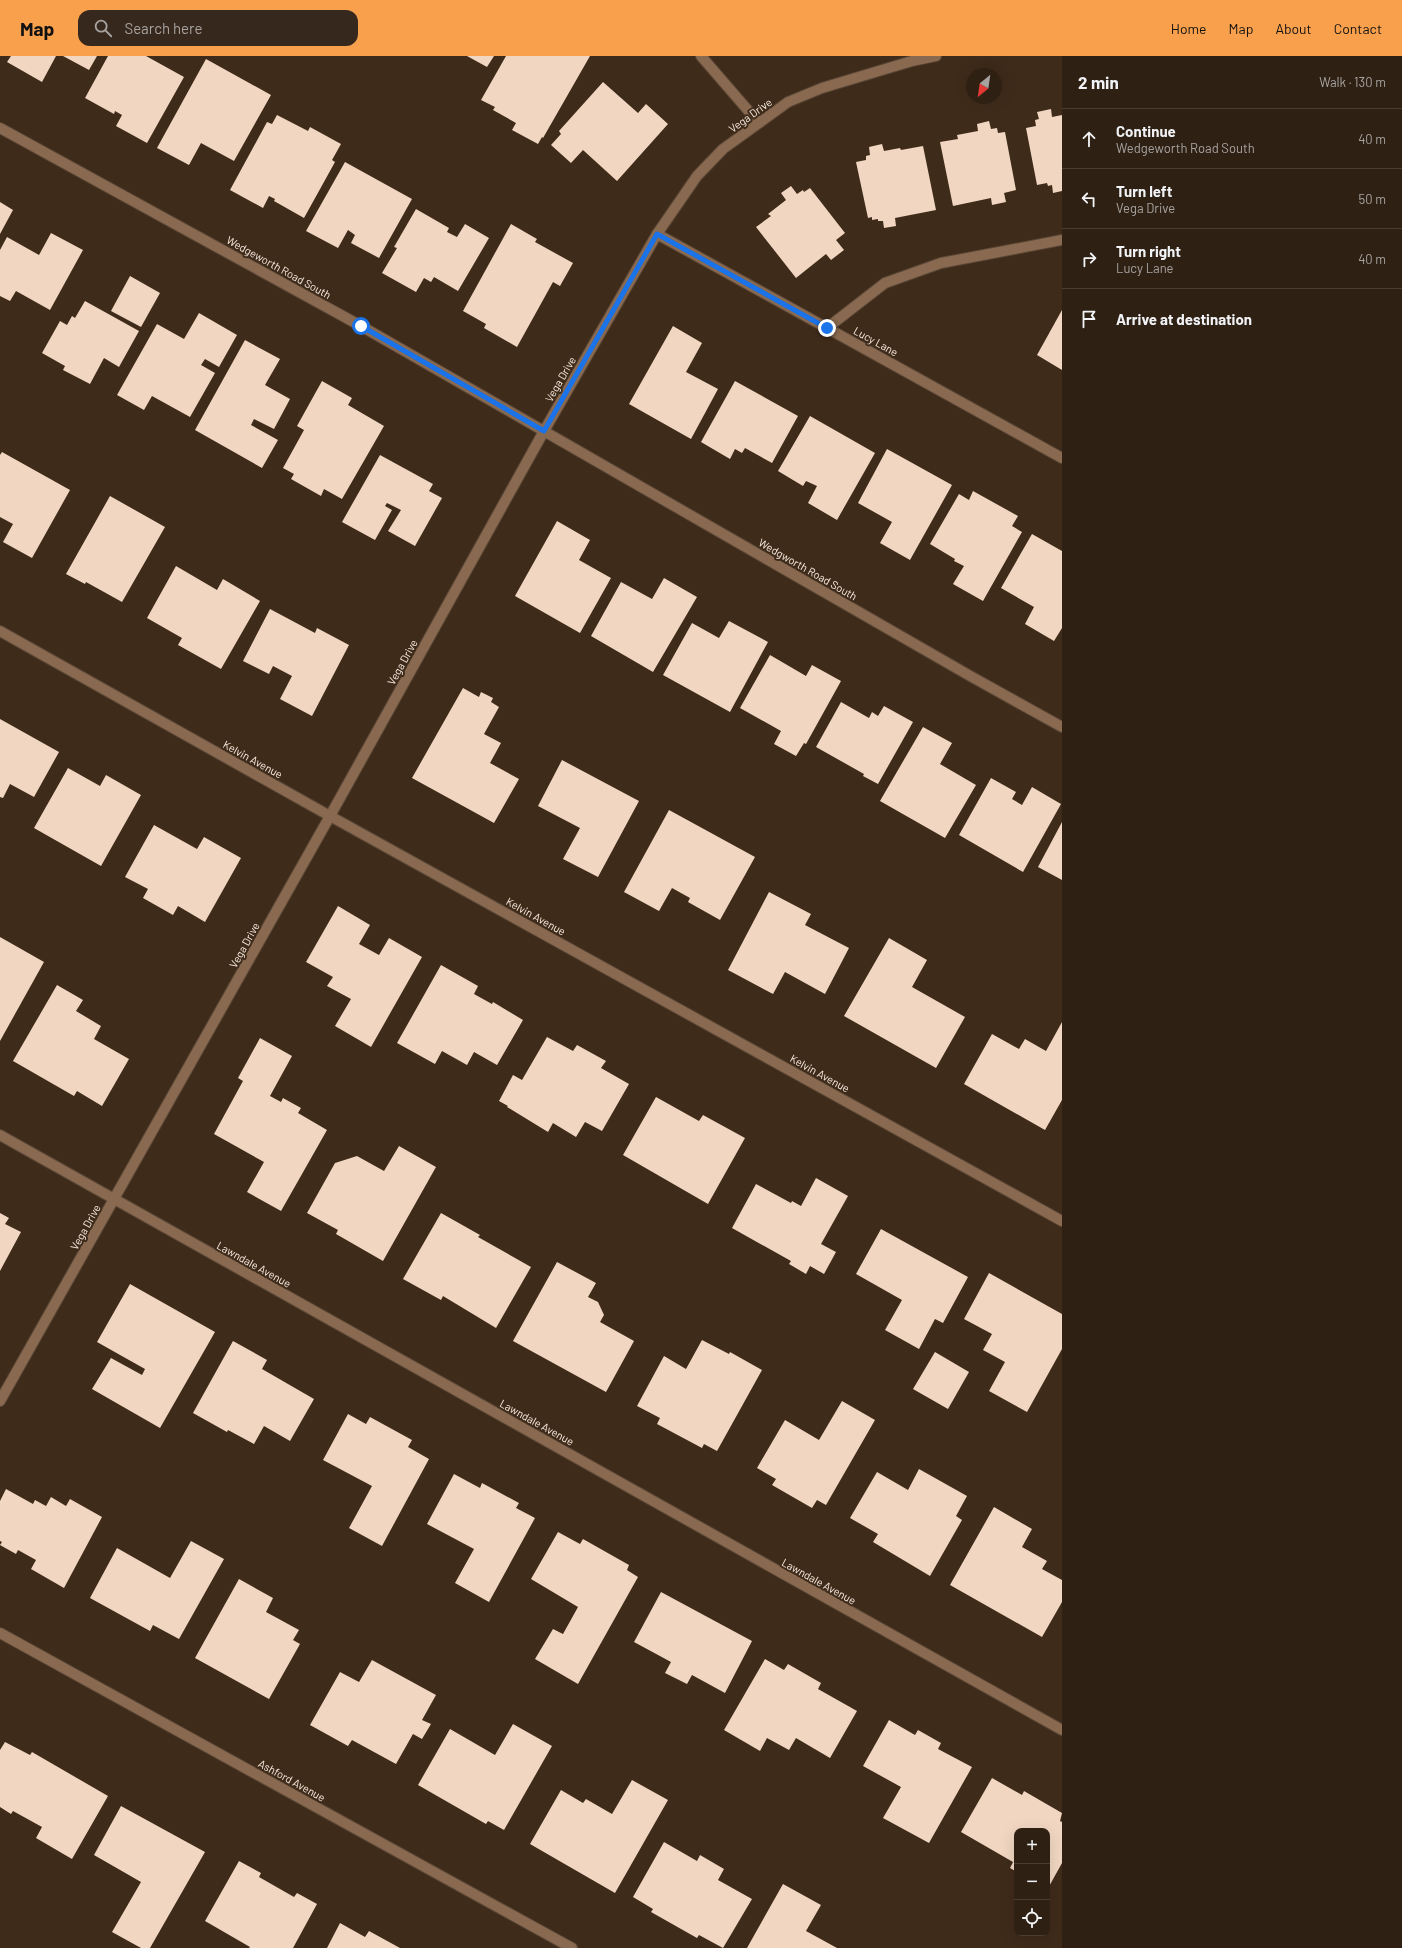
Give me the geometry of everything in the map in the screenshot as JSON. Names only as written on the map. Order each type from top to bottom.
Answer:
[{"type":"street","points":[[701,56],[759,123]]},
{"type":"street","name":"Vega Drive","points":[[0,1401],[330,816],[544,431],[657,234],[697,176],[723,149],[788,102],[822,88],[912,61],[936,56]]},
{"type":"street","name":"Wedgeworth Road South","points":[[0,128],[361,326],[544,431]]},
{"type":"street","name":"Lucy Lane","points":[[657,234],[1062,458]]},
{"type":"street","points":[[827,328],[885,283],[941,263],[1062,240]]},
{"type":"street","name":"Wedgworth Road South","points":[[544,431],[972,677],[1062,727]]},
{"type":"street","name":"Kelvin Avenue","points":[[0,631],[330,816],[1062,1221]]},
{"type":"street","name":"Lawndale Avenue","points":[[0,1135],[1062,1730]]},
{"type":"street","name":"Ashford Avenue","points":[[0,1633],[572,1948]]},
{"type":"building","points":[[11,56],[56,56],[42,82],[7,62]]},
{"type":"building","points":[[63,56],[97,56],[89,70]]},
{"type":"building","points":[[108,56],[146,56],[184,77],[147,143],[116,126],[122,115],[115,111],[114,114],[85,98]]},
{"type":"building","points":[[467,56],[494,56],[487,67]]},
{"type":"building","points":[[506,56],[590,56],[543,138],[542,137],[538,144],[512,130],[516,123],[493,110],[495,107],[481,100]]},
{"type":"building","points":[[206,59],[271,95],[234,161],[201,143],[189,165],[157,148]]},
{"type":"building","points":[[603,82],[638,113],[646,104],[668,124],[617,181],[583,150],[571,163],[551,145],[561,134],[559,131]]},
{"type":"building","points":[[1051,109],[1052,117],[1062,115],[1062,191],[1053,193],[1052,185],[1048,186],[1047,183],[1037,185],[1026,128],[1036,126],[1035,120],[1039,119],[1037,112]]},
{"type":"building","points":[[277,115],[308,131],[310,127],[341,144],[332,160],[335,162],[304,218],[274,201],[275,199],[269,196],[263,208],[230,190],[267,122],[272,124]]},
{"type":"building","points":[[989,121],[991,129],[997,128],[998,133],[1005,132],[1016,190],[1004,193],[1006,202],[992,205],[991,198],[953,206],[940,142],[958,139],[957,135],[978,131],[977,124]]},
{"type":"building","points":[[882,144],[884,151],[923,146],[936,210],[895,218],[896,226],[884,228],[883,221],[878,221],[878,219],[872,220],[872,217],[868,218],[856,162],[866,160],[866,156],[870,155],[869,147]]},
{"type":"building","points":[[345,162],[412,199],[379,258],[351,243],[355,235],[348,230],[338,248],[306,231]]},
{"type":"building","points":[[791,186],[797,194],[810,188],[845,233],[836,240],[844,250],[831,260],[826,254],[796,278],[756,227],[771,216],[768,214],[786,200],[781,193]]},
{"type":"building","points":[[0,202],[13,210],[0,234]]},
{"type":"building","points":[[416,209],[449,228],[447,232],[457,237],[465,224],[489,238],[458,291],[434,277],[431,282],[424,278],[416,292],[382,273],[397,248],[394,247]]},
{"type":"building","points":[[511,224],[537,239],[535,242],[573,263],[560,286],[553,282],[517,347],[484,328],[486,324],[463,311]]},
{"type":"building","points":[[51,233],[83,250],[50,310],[16,291],[10,301],[0,296],[0,250],[7,237],[39,255]]},
{"type":"building","points":[[130,276],[160,293],[141,327],[111,311]]},
{"type":"building","points":[[85,301],[139,331],[119,367],[104,358],[90,384],[63,370],[65,366],[42,353],[60,321],[67,325],[72,316],[75,318]]},
{"type":"building","points":[[1062,310],[1062,370],[1037,355]]},
{"type":"building","points":[[199,313],[237,335],[219,367],[205,359],[201,365],[215,373],[190,417],[152,396],[144,410],[117,395],[157,324],[184,339]]},
{"type":"building","points":[[673,326],[702,343],[686,372],[718,389],[691,439],[629,404]]},
{"type":"building","points":[[245,340],[280,359],[265,385],[290,399],[274,429],[254,419],[251,425],[278,440],[262,468],[195,430]]},
{"type":"building","points":[[322,381],[352,398],[348,405],[384,426],[342,499],[324,489],[321,496],[291,479],[294,474],[283,468],[304,430],[297,426]]},
{"type":"building","points":[[735,381],[798,416],[772,463],[745,448],[742,453],[735,449],[730,459],[701,442]]},
{"type":"building","points":[[810,416],[875,453],[837,520],[808,503],[817,486],[806,481],[803,486],[778,471]]},
{"type":"building","points":[[887,449],[952,485],[910,560],[880,543],[892,522],[858,503]]},
{"type":"building","points":[[2,452],[70,490],[32,558],[3,542],[13,524],[0,517],[0,455]]},
{"type":"building","points":[[380,455],[433,484],[429,491],[442,498],[415,546],[388,531],[401,510],[387,503],[385,506],[392,510],[375,540],[342,522]]},
{"type":"building","points":[[973,491],[1018,516],[1012,526],[1022,532],[983,601],[953,584],[964,566],[954,561],[955,559],[930,544],[959,494],[969,500]]},
{"type":"building","points":[[110,496],[165,527],[122,602],[86,582],[85,584],[66,574]]},
{"type":"building","points":[[557,521],[590,540],[579,560],[611,578],[580,633],[515,596]]},
{"type":"building","points":[[1032,534],[1062,551],[1062,628],[1054,641],[1025,624],[1034,607],[1001,588]]},
{"type":"building","points":[[176,566],[217,590],[223,579],[260,601],[221,669],[178,645],[182,638],[147,618]]},
{"type":"building","points":[[664,578],[697,597],[653,672],[591,636],[621,582],[652,599]]},
{"type":"building","points":[[270,609],[315,633],[317,628],[349,645],[312,716],[280,699],[292,676],[273,666],[269,674],[243,661]]},
{"type":"building","points":[[729,621],[768,642],[730,712],[663,675],[692,623],[719,638]]},
{"type":"building","points":[[770,655],[806,676],[812,665],[841,681],[806,744],[804,743],[796,756],[774,744],[781,731],[740,708]]},
{"type":"building","points":[[463,688],[479,697],[481,692],[493,698],[491,702],[499,707],[484,734],[501,743],[490,763],[519,779],[494,823],[412,778]]},
{"type":"building","points":[[841,702],[869,718],[872,712],[878,716],[884,706],[913,722],[878,784],[863,776],[864,774],[816,747]]},
{"type":"building","points":[[0,719],[59,752],[34,797],[10,784],[3,798],[0,797]]},
{"type":"building","points":[[923,727],[952,743],[940,764],[976,785],[945,838],[880,801]]},
{"type":"building","points":[[562,760],[639,801],[598,877],[563,859],[580,828],[538,806]]},
{"type":"building","points":[[68,768],[100,786],[106,775],[141,795],[101,866],[34,828]]},
{"type":"building","points":[[991,778],[1016,792],[1012,799],[1022,805],[1032,787],[1061,804],[1023,872],[959,835]]},
{"type":"building","points":[[669,810],[755,857],[720,920],[688,902],[690,898],[672,888],[659,911],[624,892]]},
{"type":"building","points":[[1062,822],[1062,880],[1038,867]]},
{"type":"building","points":[[154,825],[197,849],[204,837],[241,858],[205,922],[178,906],[173,915],[143,898],[148,889],[125,877]]},
{"type":"building","points":[[769,892],[811,914],[805,925],[849,948],[825,994],[785,972],[773,994],[728,970]]},
{"type":"building","points":[[338,906],[370,925],[359,944],[379,955],[389,938],[422,957],[371,1047],[335,1026],[351,999],[327,986],[333,977],[306,962]]},
{"type":"building","points":[[0,937],[44,962],[0,1041]]},
{"type":"building","points":[[889,938],[927,960],[912,987],[965,1017],[936,1068],[844,1016]]},
{"type":"building","points":[[441,965],[478,986],[474,994],[492,1004],[493,1002],[523,1020],[497,1065],[474,1052],[467,1065],[442,1051],[435,1064],[397,1043]]},
{"type":"building","points":[[57,985],[83,1000],[76,1011],[101,1026],[94,1039],[129,1059],[102,1106],[77,1091],[74,1096],[13,1061]]},
{"type":"building","points":[[1062,1022],[1062,1100],[1045,1130],[964,1084],[992,1034],[1019,1049],[1025,1039],[1046,1051]]},
{"type":"building","points":[[547,1037],[573,1051],[577,1045],[606,1061],[601,1068],[629,1084],[602,1131],[585,1122],[576,1137],[553,1123],[548,1132],[499,1101],[513,1075],[522,1080]]},
{"type":"building","points":[[260,1038],[292,1056],[270,1096],[281,1102],[283,1098],[301,1108],[298,1113],[327,1130],[281,1211],[247,1192],[264,1162],[214,1134],[243,1081],[238,1078]]},
{"type":"building","points":[[656,1097],[699,1121],[703,1115],[745,1138],[708,1204],[623,1155]]},
{"type":"building","points":[[399,1146],[436,1167],[383,1261],[336,1234],[338,1230],[307,1213],[335,1163],[357,1156],[384,1171]]},
{"type":"building","points":[[816,1178],[848,1196],[821,1244],[836,1252],[824,1274],[810,1266],[806,1274],[789,1264],[791,1261],[732,1228],[756,1184],[791,1203],[792,1201],[801,1206]]},
{"type":"building","points":[[0,1213],[9,1218],[5,1224],[21,1232],[0,1271]]},
{"type":"building","points":[[441,1213],[480,1235],[478,1237],[531,1267],[496,1328],[443,1296],[441,1300],[403,1279]]},
{"type":"building","points":[[881,1229],[968,1277],[943,1323],[935,1319],[919,1349],[885,1330],[902,1300],[856,1274]]},
{"type":"building","points":[[557,1262],[596,1283],[588,1297],[598,1302],[604,1315],[600,1322],[634,1341],[606,1392],[513,1341]]},
{"type":"building","points":[[989,1273],[1062,1314],[1062,1349],[1027,1412],[989,1391],[1005,1362],[983,1350],[992,1334],[964,1319]]},
{"type":"building","points":[[130,1284],[215,1332],[160,1428],[92,1389],[111,1358],[142,1375],[145,1369],[97,1342]]},
{"type":"building","points":[[702,1340],[729,1354],[730,1352],[762,1370],[717,1451],[704,1444],[702,1448],[657,1424],[660,1418],[637,1406],[664,1356],[686,1369]]},
{"type":"building","points":[[233,1341],[267,1360],[262,1369],[314,1399],[290,1441],[264,1426],[254,1444],[228,1430],[227,1432],[193,1413]]},
{"type":"building","points":[[935,1352],[969,1372],[948,1409],[913,1389]]},
{"type":"building","points":[[842,1401],[875,1420],[826,1505],[817,1500],[812,1508],[772,1485],[776,1479],[757,1468],[785,1420],[819,1440]]},
{"type":"building","points":[[348,1414],[366,1424],[370,1417],[412,1440],[408,1447],[429,1459],[382,1546],[349,1528],[372,1486],[323,1460]]},
{"type":"building","points":[[919,1469],[967,1496],[956,1516],[962,1520],[930,1576],[873,1542],[878,1534],[850,1518],[877,1472],[908,1490]]},
{"type":"building","points":[[454,1474],[480,1488],[482,1483],[519,1503],[516,1508],[535,1518],[489,1602],[455,1583],[474,1549],[427,1524]]},
{"type":"building","points":[[6,1489],[33,1504],[35,1500],[46,1506],[51,1497],[66,1506],[70,1499],[102,1517],[64,1588],[31,1569],[36,1560],[18,1550],[16,1554],[0,1545],[2,1542],[0,1541],[0,1501]]},
{"type":"building","points":[[994,1507],[1032,1529],[1022,1547],[1047,1561],[1042,1569],[1062,1580],[1062,1602],[1042,1637],[950,1585]]},
{"type":"building","points":[[558,1532],[580,1544],[583,1539],[629,1565],[627,1570],[638,1577],[578,1684],[535,1659],[553,1629],[563,1634],[578,1607],[531,1579]]},
{"type":"building","points":[[191,1541],[224,1559],[179,1639],[153,1625],[150,1631],[90,1598],[117,1548],[170,1578]]},
{"type":"building","points":[[239,1579],[273,1598],[266,1612],[299,1630],[293,1640],[300,1644],[269,1699],[195,1658]]},
{"type":"building","points":[[661,1592],[752,1641],[725,1693],[692,1675],[687,1684],[665,1673],[671,1662],[634,1642]]},
{"type":"building","points":[[765,1659],[784,1670],[788,1664],[821,1683],[818,1689],[857,1711],[830,1758],[796,1738],[789,1750],[767,1738],[760,1751],[724,1730]]},
{"type":"building","points":[[372,1660],[436,1695],[422,1720],[431,1724],[422,1739],[413,1734],[396,1764],[352,1740],[348,1746],[310,1725],[340,1672],[359,1682]]},
{"type":"building","points":[[889,1720],[915,1735],[918,1730],[941,1743],[938,1749],[972,1767],[929,1843],[883,1818],[901,1787],[863,1766]]},
{"type":"building","points":[[513,1724],[552,1746],[504,1830],[488,1821],[486,1824],[418,1785],[450,1729],[495,1755]]},
{"type":"building","points":[[5,1742],[30,1755],[32,1752],[108,1796],[72,1859],[36,1838],[42,1827],[13,1811],[11,1814],[0,1807],[0,1750]]},
{"type":"building","points":[[992,1778],[1022,1795],[1024,1791],[1062,1813],[1060,1821],[1062,1822],[1062,1863],[1050,1885],[1050,1828],[1014,1828],[1014,1870],[1010,1868],[1013,1862],[961,1832]]},
{"type":"building","points":[[632,1780],[668,1800],[615,1893],[530,1844],[561,1790],[583,1803],[586,1799],[612,1814]]},
{"type":"building","points":[[121,1806],[205,1852],[150,1948],[141,1948],[112,1932],[141,1882],[94,1855]]},
{"type":"building","points":[[664,1842],[697,1861],[700,1855],[724,1869],[718,1880],[752,1899],[723,1948],[699,1935],[697,1938],[651,1912],[653,1909],[633,1897]]},
{"type":"building","points":[[239,1861],[261,1873],[259,1877],[294,1897],[297,1893],[317,1904],[293,1948],[249,1948],[250,1947],[205,1921]]},
{"type":"building","points":[[783,1884],[821,1905],[806,1931],[837,1948],[747,1948]]},
{"type":"building","points":[[340,1923],[365,1937],[369,1931],[400,1948],[327,1948]]},
{"type":"route","points":[[361,326],[544,431],[657,234],[827,328]]}]
